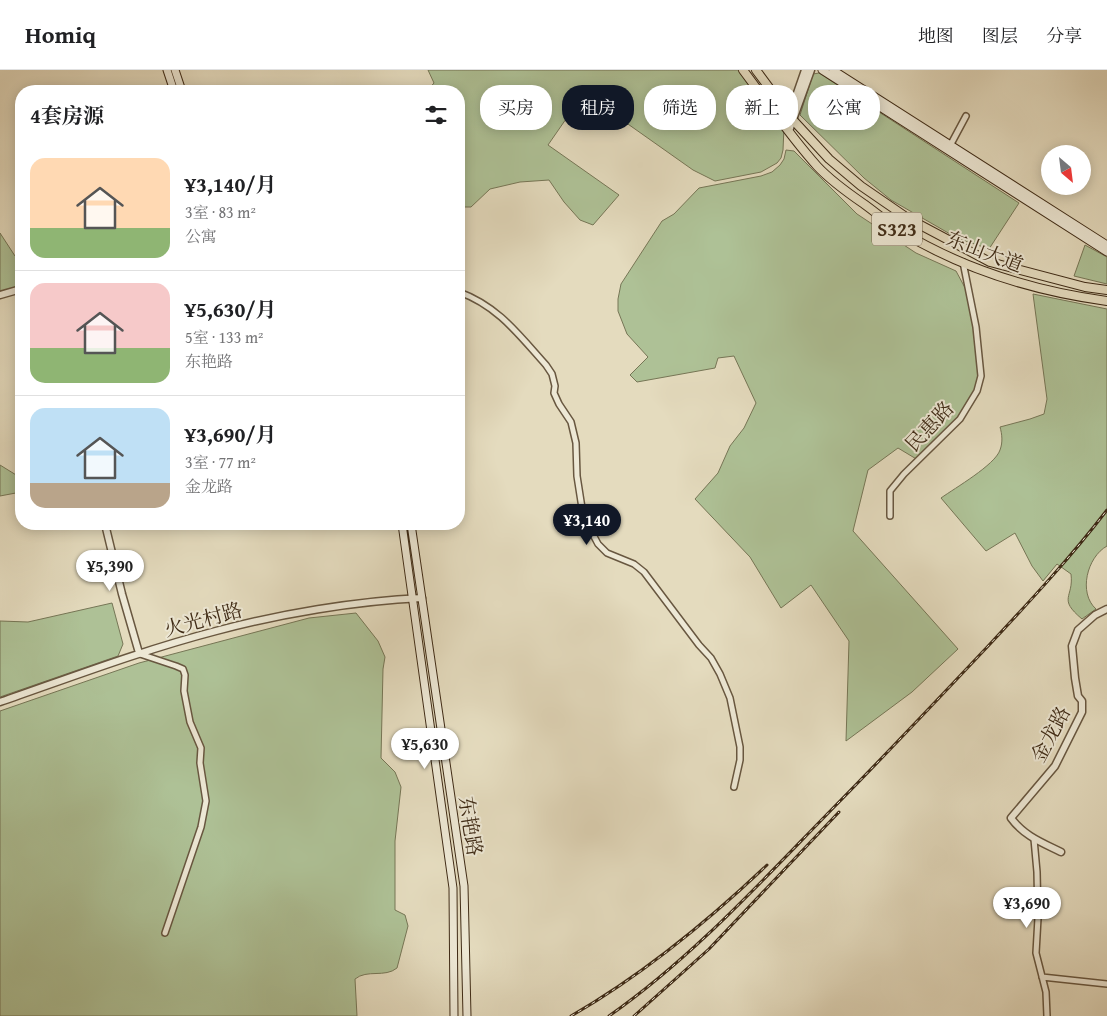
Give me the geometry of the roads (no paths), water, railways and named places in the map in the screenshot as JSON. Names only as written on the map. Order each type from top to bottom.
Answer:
[{"type":"main road","points":[[167,70],[172,85]]},
{"type":"main road","points":[[175,70],[180,85]]},
{"type":"main road","name":"东山大道","points":[[743,70],[754,85]]},
{"type":"main road","name":"东山大道","points":[[756,70],[767,85]]},
{"type":"main road","points":[[822,70],[1107,252]]},
{"type":"main road","points":[[833,70],[1107,245]]},
{"type":"main road","name":"东山大道","points":[[798,125],[829,159],[861,186],[909,219],[959,246],[990,262],[1085,287],[1107,290]]},
{"type":"main road","name":"东山大道","points":[[788,130],[818,168],[897,229],[986,273],[1082,298],[1107,301]]},
{"type":"main road","name":"东艳路","points":[[403,530],[453,888],[454,1016]]},
{"type":"main road","name":"东艳路","points":[[412,530],[464,886],[467,1016]]},
{"type":"street","points":[[798,94],[805,70]]},
{"type":"street","points":[[798,101],[811,70]]},
{"type":"street","points":[[951,144],[966,116]]},
{"type":"street","name":"民惠路","points":[[890,516],[890,491],[904,474],[960,419],[977,391],[981,376],[976,327],[963,262]]},
{"type":"street","points":[[0,295],[15,291]]},
{"type":"street","points":[[465,294],[498,313],[552,374],[556,399],[571,422],[576,443],[577,476],[582,508],[598,544],[607,552],[634,564],[644,572],[711,658],[720,674],[730,698],[740,747],[740,760],[734,787]]},
{"type":"street","points":[[106,530],[139,653],[183,669],[185,675],[184,691],[190,722],[201,748],[200,763],[206,801],[204,815],[164,933]]},
{"type":"street","name":"火光村路","points":[[0,702],[139,653],[217,631],[326,609],[422,598]]},
{"type":"street","name":"金龙路","points":[[1061,852],[1023,831],[1011,818],[1054,766],[1082,712],[1082,701],[1078,696],[1075,678],[1072,646],[1078,630],[1107,609]]},
{"type":"street","points":[[1034,838],[1038,894],[1036,954],[1046,992],[1047,1016]]},
{"type":"street","points":[[1042,977],[1107,984]]},
{"type":"railway","points":[[609,1016],[672,967],[758,885],[898,742],[1036,595],[1107,510]]},
{"type":"railway","points":[[634,1016],[709,949],[839,812]]},
{"type":"railway","points":[[571,1016],[624,983],[674,946],[767,865]]}]
